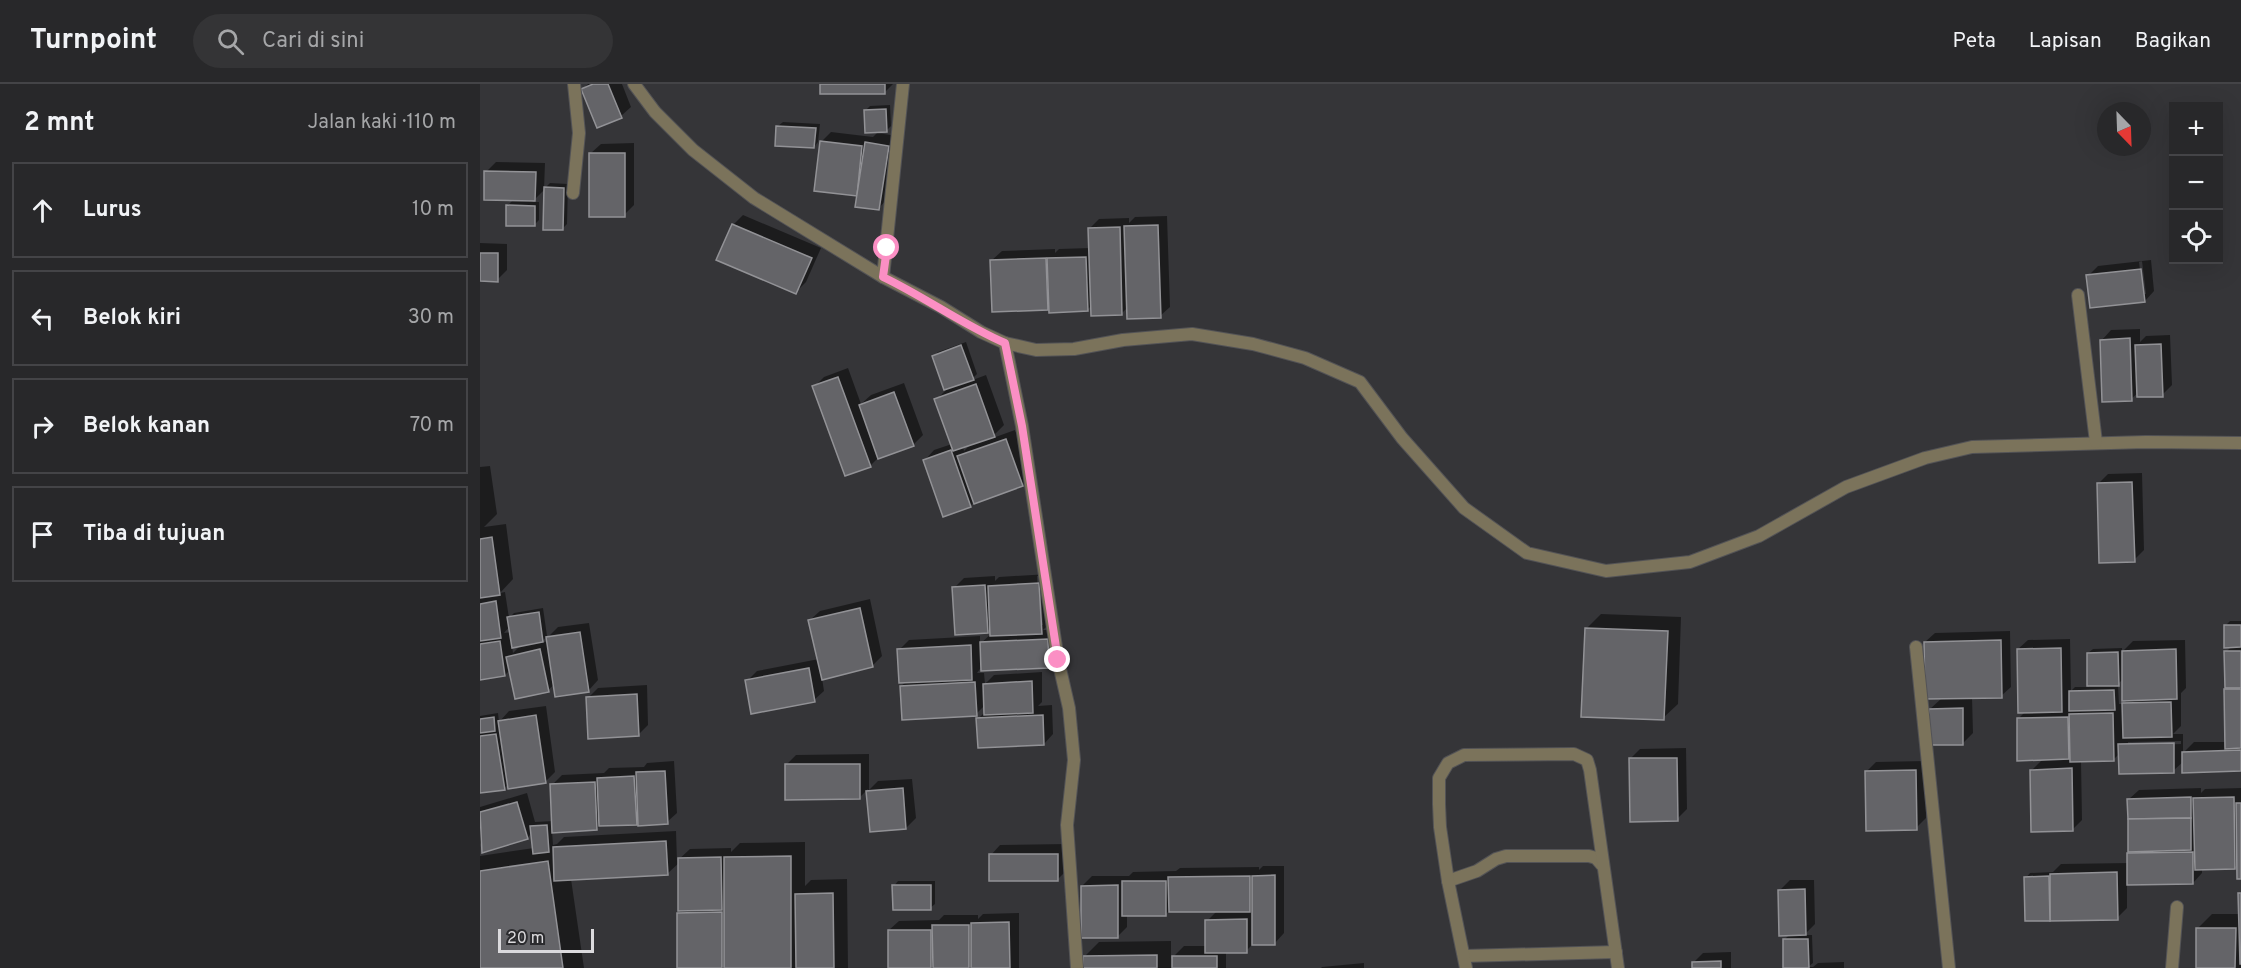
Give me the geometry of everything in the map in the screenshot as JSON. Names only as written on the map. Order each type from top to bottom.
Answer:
[{"type":"street","points":[[573,193],[579,133],[574,84]]},
{"type":"street","points":[[634,84],[655,112],[702,157],[754,198],[883,277],[981,332],[1005,343],[1036,350],[1074,349],[1123,340],[1192,334],[1253,344],[1305,358],[1360,382],[1402,438],[1464,508],[1527,552],[1606,571],[1690,562],[1759,536],[1846,486],[1925,458],[1972,447],[2096,442],[2241,443]]},
{"type":"street","points":[[883,277],[903,84]]},
{"type":"street","points":[[2078,295],[2096,442]]},
{"type":"street","points":[[1005,343],[1028,458],[1058,660],[1069,708],[1074,760],[1067,825],[1077,968]]},
{"type":"street","points":[[1916,647],[1949,968]]},
{"type":"street","points":[[1616,952],[1465,962],[1448,881],[1440,827],[1439,778],[1448,763],[1464,755],[1574,754],[1587,760],[1590,770],[1616,952],[1617,968]]},
{"type":"street","points":[[1448,881],[1477,871],[1496,859],[1506,856],[1589,856],[1596,858],[1602,865]]},
{"type":"street","points":[[2172,968],[2177,907]]},
{"type":"building","points":[[593,84],[608,84],[622,118],[597,128],[581,89]]},
{"type":"building","points":[[820,84],[885,84],[885,94],[820,94]]},
{"type":"building","points":[[886,109],[887,132],[865,133],[864,110]]},
{"type":"building","points":[[776,126],[816,128],[814,148],[775,146]]},
{"type":"building","points":[[820,141],[862,146],[857,196],[814,191]]},
{"type":"building","points":[[865,142],[889,146],[879,210],[855,207]]},
{"type":"building","points":[[589,153],[625,153],[625,217],[589,217]]},
{"type":"building","points":[[484,171],[536,172],[535,201],[484,200]]},
{"type":"building","points":[[544,187],[564,188],[563,230],[543,230]]},
{"type":"building","points":[[506,205],[535,206],[535,226],[506,226]]},
{"type":"building","points":[[732,224],[812,258],[796,294],[716,260]]},
{"type":"building","points":[[1158,225],[1161,318],[1127,319],[1124,226]]},
{"type":"building","points":[[1120,227],[1122,315],[1091,316],[1088,228]]},
{"type":"building","points":[[480,253],[498,253],[498,282],[480,281]]},
{"type":"building","points":[[1086,257],[1088,311],[1049,313],[1047,258]]},
{"type":"building","points":[[1046,258],[1048,310],[992,312],[990,260]]},
{"type":"building","points":[[2141,269],[2145,302],[2090,308],[2086,275]]},
{"type":"building","points":[[2130,338],[2132,401],[2102,402],[2100,340]]},
{"type":"building","points":[[2161,344],[2163,397],[2137,397],[2135,345]]},
{"type":"building","points":[[961,345],[974,380],[944,390],[932,356]]},
{"type":"building","points":[[838,377],[871,467],[845,476],[812,386]]},
{"type":"building","points":[[976,384],[995,437],[953,451],[934,399]]},
{"type":"building","points":[[894,392],[914,446],[878,459],[859,405]]},
{"type":"building","points":[[1006,439],[1023,486],[974,504],[957,456]]},
{"type":"building","points":[[951,450],[971,507],[943,517],[923,460]]},
{"type":"building","points":[[2132,482],[2135,562],[2099,563],[2097,483]]},
{"type":"building","points":[[492,537],[500,595],[480,598],[480,539]]},
{"type":"building","points":[[1039,583],[1042,634],[990,636],[988,586]]},
{"type":"building","points":[[985,585],[988,633],[955,635],[952,587]]},
{"type":"building","points":[[496,601],[501,638],[480,641],[480,604]]},
{"type":"building","points":[[860,608],[873,667],[822,680],[808,620]]},
{"type":"building","points":[[539,612],[543,642],[512,648],[507,617]]},
{"type":"building","points":[[2224,625],[2241,625],[2241,647],[2224,648]]},
{"type":"building","points":[[1585,628],[1668,631],[1664,720],[1581,717]]},
{"type":"building","points":[[580,632],[589,692],[555,697],[546,637]]},
{"type":"building","points":[[1048,639],[1049,668],[981,671],[980,642]]},
{"type":"building","points":[[2001,640],[2002,698],[1925,699],[1924,642]]},
{"type":"building","points":[[500,641],[505,676],[480,680],[480,644]]},
{"type":"building","points":[[971,645],[972,680],[899,683],[897,649]]},
{"type":"building","points":[[2061,648],[2062,712],[2018,713],[2017,649]]},
{"type":"building","points":[[540,649],[549,692],[515,699],[506,657]]},
{"type":"building","points":[[2176,649],[2177,699],[2122,701],[2122,651]]},
{"type":"building","points":[[2224,651],[2241,651],[2241,688],[2225,688]]},
{"type":"building","points":[[2118,652],[2119,686],[2087,686],[2087,653]]},
{"type":"building","points":[[809,668],[815,702],[751,714],[745,680]]},
{"type":"building","points":[[1032,681],[1033,713],[984,715],[983,684]]},
{"type":"building","points":[[975,682],[977,716],[902,720],[900,686]]},
{"type":"building","points":[[2224,689],[2241,689],[2241,748],[2225,749]]},
{"type":"building","points":[[2114,690],[2115,710],[2069,711],[2069,691]]},
{"type":"building","points":[[637,694],[639,736],[588,739],[586,697]]},
{"type":"building","points":[[2171,702],[2172,737],[2123,738],[2122,703]]},
{"type":"building","points":[[1963,708],[1963,745],[1929,745],[1929,709]]},
{"type":"building","points":[[2113,713],[2114,761],[2070,762],[2069,714]]},
{"type":"building","points":[[536,715],[546,783],[508,789],[498,721]]},
{"type":"building","points":[[1043,715],[1044,745],[978,748],[976,718]]},
{"type":"building","points":[[494,717],[495,731],[480,733],[480,719]]},
{"type":"building","points":[[2068,717],[2069,759],[2017,761],[2017,718]]},
{"type":"building","points":[[496,734],[505,790],[480,793],[480,736]]},
{"type":"building","points":[[2174,743],[2174,773],[2119,774],[2118,744]]},
{"type":"building","points":[[2241,750],[2241,771],[2182,773],[2182,752]]},
{"type":"building","points":[[1629,758],[1677,758],[1678,821],[1630,822]]},
{"type":"building","points":[[785,764],[860,764],[860,799],[785,800]]},
{"type":"building","points":[[2072,768],[2073,831],[2031,832],[2030,770]]},
{"type":"building","points":[[1916,770],[1917,830],[1866,831],[1865,771]]},
{"type":"building","points":[[665,771],[668,824],[638,826],[636,772]]},
{"type":"building","points":[[634,776],[637,825],[599,826],[597,778]]},
{"type":"building","points":[[595,782],[597,830],[552,833],[550,784]]},
{"type":"building","points":[[903,788],[906,829],[870,832],[866,791]]},
{"type":"building","points":[[2191,797],[2191,818],[2128,819],[2127,799]]},
{"type":"building","points":[[2234,797],[2235,869],[2195,870],[2193,798]]},
{"type":"building","points":[[517,802],[528,839],[482,853],[480,812]]},
{"type":"building","points":[[2236,803],[2241,803],[2241,879],[2237,879]]},
{"type":"building","points":[[2191,818],[2191,850],[2128,852],[2128,819]]},
{"type":"building","points":[[547,825],[549,852],[533,854],[530,826]]},
{"type":"building","points":[[666,841],[668,875],[554,881],[553,847]]},
{"type":"building","points":[[2193,852],[2193,884],[2127,885],[2127,853]]},
{"type":"building","points":[[989,854],[1058,854],[1058,881],[989,881]]},
{"type":"building","points":[[791,856],[791,968],[724,968],[724,857]]},
{"type":"building","points":[[721,857],[722,910],[678,911],[678,858]]},
{"type":"building","points":[[548,861],[563,968],[480,968],[480,871]]},
{"type":"building","points":[[2117,872],[2118,920],[2050,921],[2050,874]]},
{"type":"building","points":[[1275,875],[1275,945],[1252,945],[1252,876]]},
{"type":"building","points":[[1250,876],[1250,912],[1169,912],[1168,877]]},
{"type":"building","points":[[2049,876],[2050,921],[2025,921],[2024,877]]},
{"type":"building","points":[[1122,881],[1166,881],[1166,916],[1122,916]]},
{"type":"building","points":[[892,885],[931,885],[931,910],[893,910]]},
{"type":"building","points":[[1118,885],[1118,938],[1081,938],[1081,886]]},
{"type":"building","points":[[1805,889],[1806,935],[1779,936],[1778,890]]},
{"type":"building","points":[[833,893],[834,968],[796,968],[795,894]]},
{"type":"building","points":[[2238,893],[2241,893],[2241,964],[2240,964]]},
{"type":"building","points":[[722,912],[722,968],[677,968],[677,913]]},
{"type":"building","points":[[1247,919],[1247,953],[1205,953],[1205,920]]},
{"type":"building","points":[[1009,922],[1010,968],[971,968],[971,923]]},
{"type":"building","points":[[932,925],[969,925],[969,968],[933,968]]},
{"type":"building","points":[[2196,928],[2236,928],[2235,968],[2196,968]]},
{"type":"building","points":[[888,930],[931,930],[931,968],[888,968]]},
{"type":"building","points":[[1783,939],[1808,939],[1809,968],[1783,968]]},
{"type":"building","points":[[1157,955],[1157,968],[1083,968],[1083,956]]},
{"type":"building","points":[[1172,956],[1217,956],[1217,968],[1172,968]]},
{"type":"building","points":[[1721,961],[1721,968],[1692,968],[1692,962]]},
{"type":"route","points":[[887,248],[883,277],[1005,343],[1022,426],[1047,574],[1058,660]]}]
